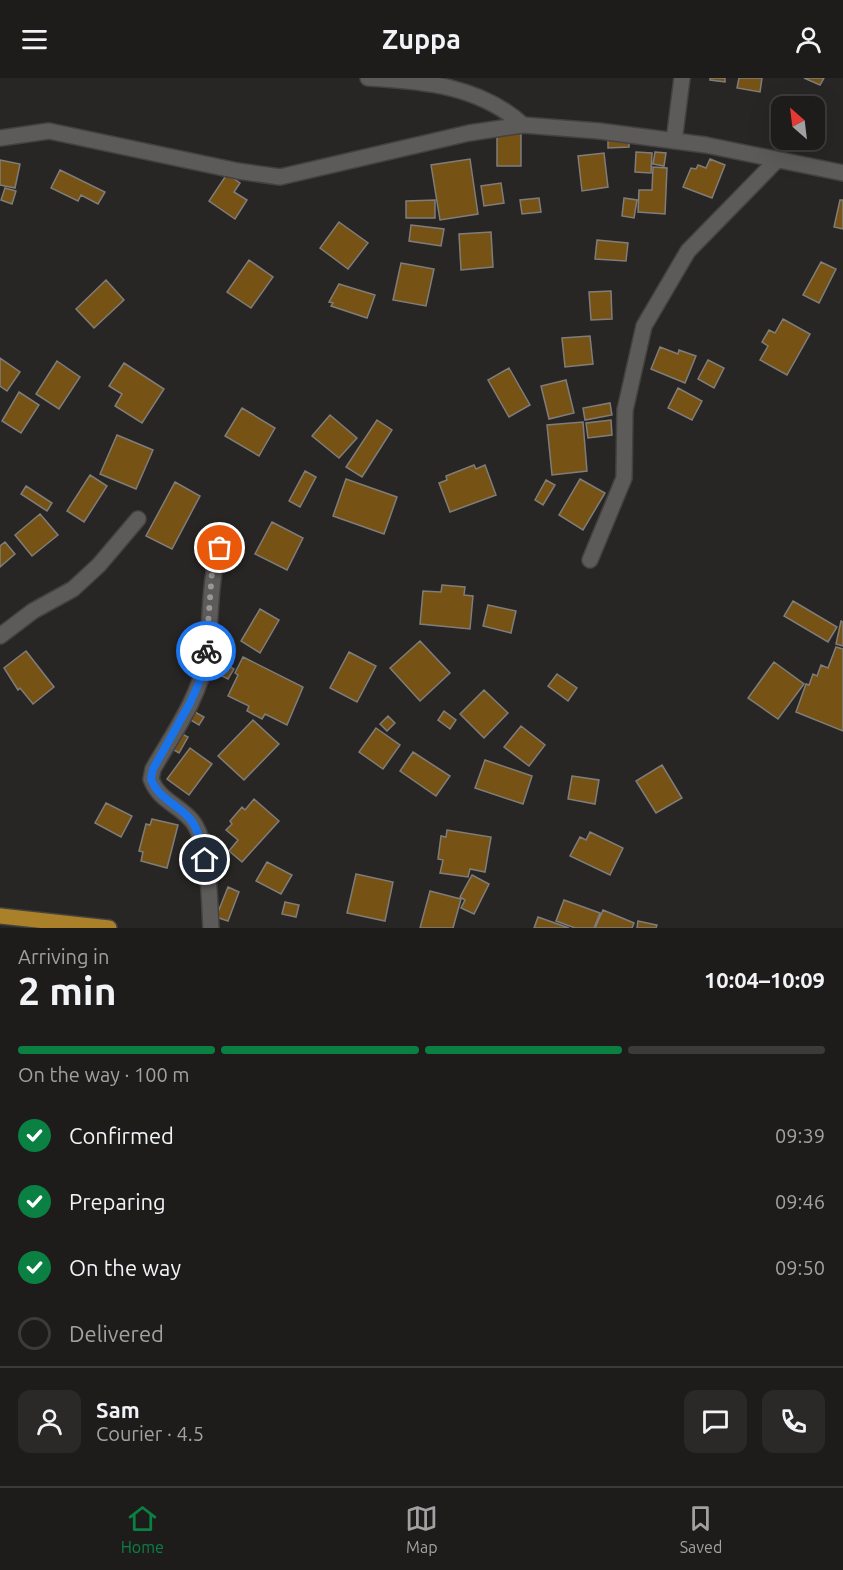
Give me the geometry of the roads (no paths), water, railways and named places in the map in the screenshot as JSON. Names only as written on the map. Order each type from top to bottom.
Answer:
[{"type":"main road","points":[[0,916],[109,928]]},
{"type":"street","points":[[368,78],[452,86],[510,114],[523,125]]},
{"type":"street","points":[[674,141],[682,78]]},
{"type":"street","points":[[0,138],[49,131],[238,171],[280,177],[470,133],[523,125],[599,131],[674,141],[843,173]]},
{"type":"street","points":[[590,560],[624,478],[625,410],[644,326],[688,251],[777,160]]},
{"type":"street","points":[[0,636],[33,611],[73,588],[99,565],[138,519]]},
{"type":"street","points":[[211,928],[208,878],[201,842],[193,822],[161,796],[151,779],[153,769],[202,676],[206,656],[212,572],[220,548]]}]
